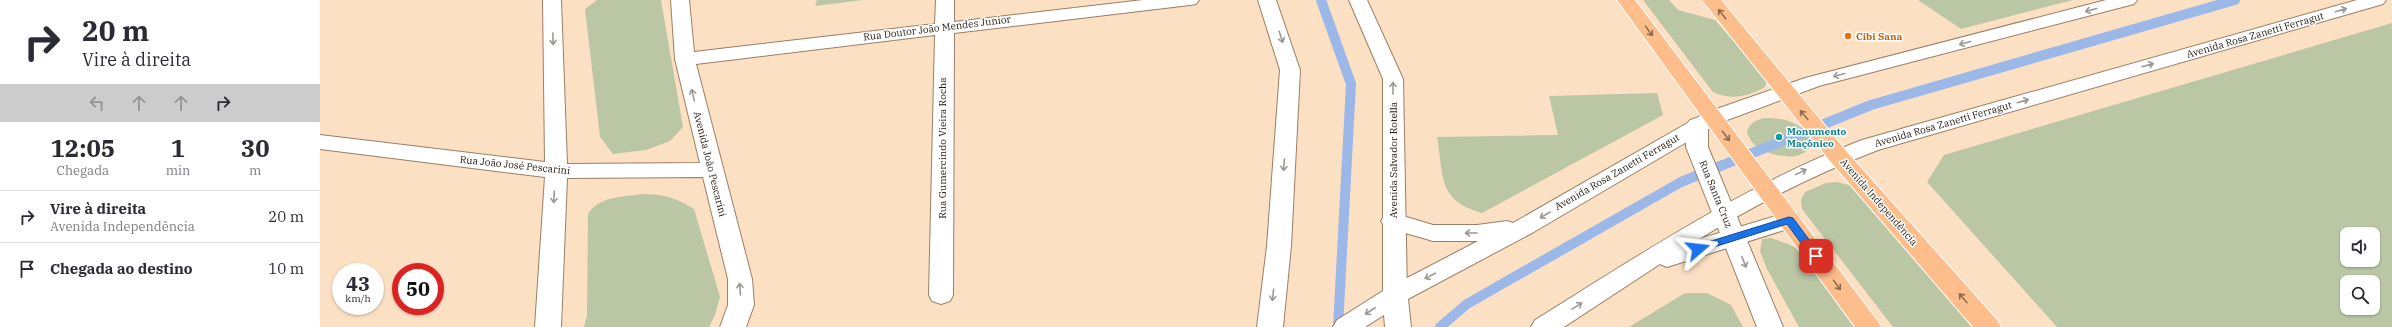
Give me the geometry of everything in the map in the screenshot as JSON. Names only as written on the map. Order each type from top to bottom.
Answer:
[{"type":"main road","points":[[1626,0],[1705,122],[1766,189],[1869,327]]},
{"type":"main road","name":"Avenida Independência","points":[[1711,0],[1838,156],[1988,327]]},
{"type":"street","points":[[548,327],[556,171],[552,0]]},
{"type":"street","name":"Avenida João Pescarini","points":[[680,0],[685,59],[711,170],[740,279],[741,304],[733,327]]},
{"type":"street","name":"Rua Gumercindo Vieira Rocha","points":[[941,295],[943,27],[945,0]]},
{"type":"street","name":"Rua Doutor João Mendes Junior","points":[[685,59],[943,27],[1190,0]]},
{"type":"street","points":[[1267,0],[1290,70],[1279,240],[1270,327]]},
{"type":"street","name":"Avenida Salvador Rotella","points":[[1358,0],[1393,79],[1393,221],[1395,295],[1398,327]]},
{"type":"street","name":"Avenida Rosa Zanetti Ferragut","points":[[1346,327],[1395,295],[1524,227],[1705,122],[1812,82],[2128,0]]},
{"type":"street","name":"Avenida Rosa Zanetti Ferragut","points":[[1544,327],[1724,213],[1766,189],[1838,156],[1878,142],[2377,0]]},
{"type":"street","name":"Rua Santa Cruz","points":[[1705,122],[1698,147],[1770,327]]},
{"type":"street","name":"Rua João José Pescarini","points":[[320,142],[556,171],[711,170]]},
{"type":"street","points":[[1641,266],[1789,220]]},
{"type":"street","points":[[1393,221],[1433,233],[1477,234],[1524,227]]},
{"type":"green space","points":[[597,0],[661,0],[683,127],[670,141],[646,150],[613,154],[600,137],[585,9]]},
{"type":"green space","points":[[817,0],[863,0],[815,6]]},
{"type":"green space","points":[[1643,0],[1669,0],[1678,10],[1715,20],[1763,75],[1767,82],[1765,87],[1753,93],[1733,97],[1720,95],[1713,92]]},
{"type":"green space","points":[[1918,0],[2073,0],[1961,29]]},
{"type":"green space","points":[[2392,23],[2392,327],[2057,327],[1927,182],[1944,155]]},
{"type":"green space","points":[[1657,93],[1663,115],[1482,213],[1467,208],[1457,201],[1450,194],[1445,185],[1442,175],[1437,137],[1558,135],[1549,96]]},
{"type":"green space","points":[[1765,118],[1785,120],[1797,125],[1808,133],[1812,139],[1810,147],[1799,155],[1791,156],[1775,155],[1759,148],[1752,142],[1747,133],[1753,122]]},
{"type":"green space","points":[[1836,182],[1853,186],[1973,327],[1893,327],[1802,209],[1801,200],[1805,192],[1826,183]]},
{"type":"green space","points":[[642,194],[670,197],[694,209],[720,297],[715,315],[709,327],[584,327],[587,315],[588,214],[598,204],[612,198]]},
{"type":"green space","points":[[1771,238],[1793,246],[1802,253],[1858,327],[1799,327],[1767,269],[1760,251],[1762,239]]},
{"type":"green space","points":[[1685,293],[1707,293],[1731,305],[1743,327],[1629,327]]},
{"type":"waterway","points":[[1321,0],[1351,84],[1338,327]]},
{"type":"waterway","points":[[1440,327],[1467,304],[1681,182],[1871,105],[2235,0]]},
{"type":"place","name":"Cibi Sana","points":[[1848,36]]},
{"type":"place","name":"Monumento Maçônico","points":[[1779,137]]},
{"type":"route","points":[[1698,249],[1789,220],[1816,256]]}]
